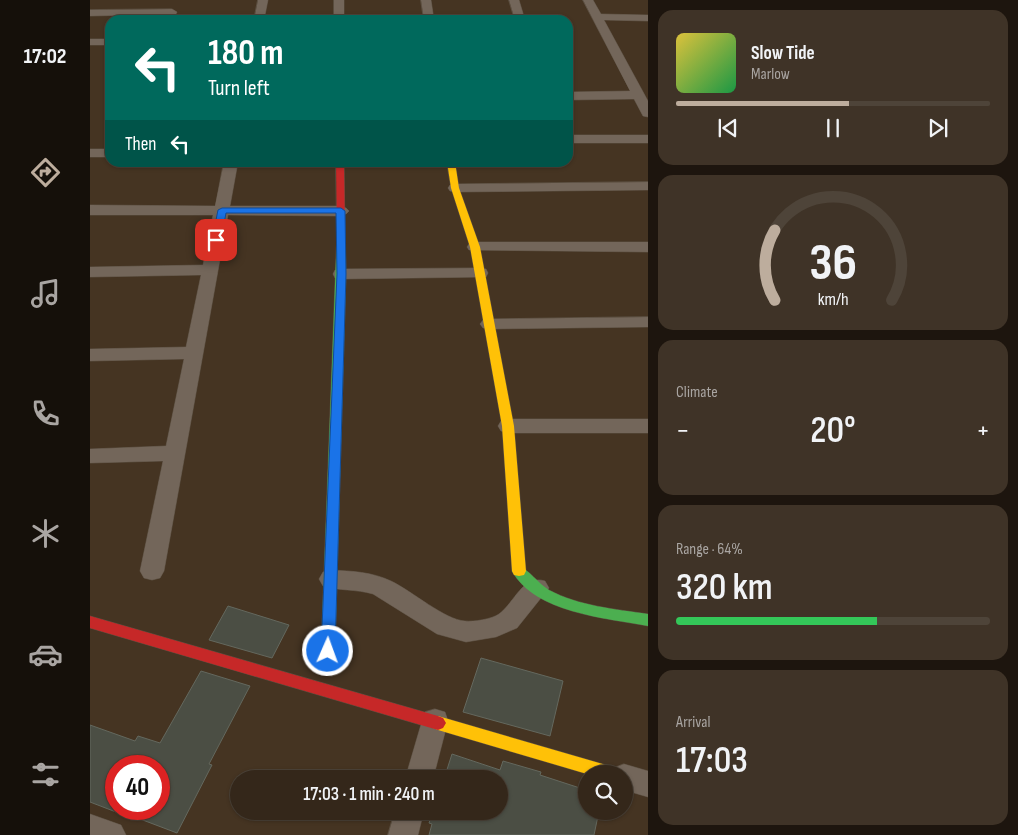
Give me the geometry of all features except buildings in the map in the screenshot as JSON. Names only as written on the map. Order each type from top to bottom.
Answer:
[{"type":"street","points":[[171,15],[176,0]]},
{"type":"street","points":[[260,15],[263,0]]},
{"type":"street","points":[[339,0],[339,15]]},
{"type":"street","points":[[426,0],[428,15]]},
{"type":"street","points":[[514,0],[518,15]]},
{"type":"street","points":[[588,0],[648,113]]},
{"type":"street","points":[[90,13],[144,15]]},
{"type":"street","points":[[596,17],[648,18]]},
{"type":"street","points":[[90,42],[105,42]]},
{"type":"street","points":[[573,96],[638,95]]},
{"type":"street","points":[[573,139],[648,138]]},
{"type":"street","points":[[90,153],[105,153]]},
{"type":"street","points":[[152,571],[231,167]]},
{"type":"street","points":[[328,651],[341,274],[340,167]]},
{"type":"street","points":[[452,167],[455,188],[475,247],[508,426],[519,572],[528,583],[558,602],[648,620]]},
{"type":"street","points":[[455,188],[648,186]]},
{"type":"street","points":[[90,210],[341,211]]},
{"type":"street","points":[[475,247],[648,247]]},
{"type":"street","points":[[90,272],[210,270]]},
{"type":"street","points":[[341,274],[480,274]]},
{"type":"street","points":[[489,324],[648,322]]},
{"type":"street","points":[[90,355],[194,353]]},
{"type":"street","points":[[508,426],[648,426]]},
{"type":"street","points":[[90,456],[175,453]]},
{"type":"street","points":[[330,579],[362,581],[381,587],[446,627],[466,632],[496,627],[508,621],[537,588]]},
{"type":"street","points":[[90,622],[583,765]]},
{"type":"street","points":[[421,770],[435,721]]},
{"type":"street","points":[[633,780],[648,784]]},
{"type":"street","points":[[403,835],[407,820]]},
{"type":"street","points":[[90,828],[111,835]]},
{"type":"traffic: fast","points":[[328,651],[341,231]]},
{"type":"traffic: fast","points":[[519,571],[530,584],[544,594],[560,601],[596,611],[648,620]]},
{"type":"traffic: slow","points":[[452,167],[455,188],[475,247],[508,426],[519,571]]},
{"type":"traffic: slow","points":[[438,723],[582,765]]},
{"type":"traffic: jam","points":[[340,167],[341,231]]},
{"type":"traffic: jam","points":[[90,622],[438,723]]},
{"type":"route","points":[[216,240],[222,210],[341,211],[341,274],[328,651]]}]
